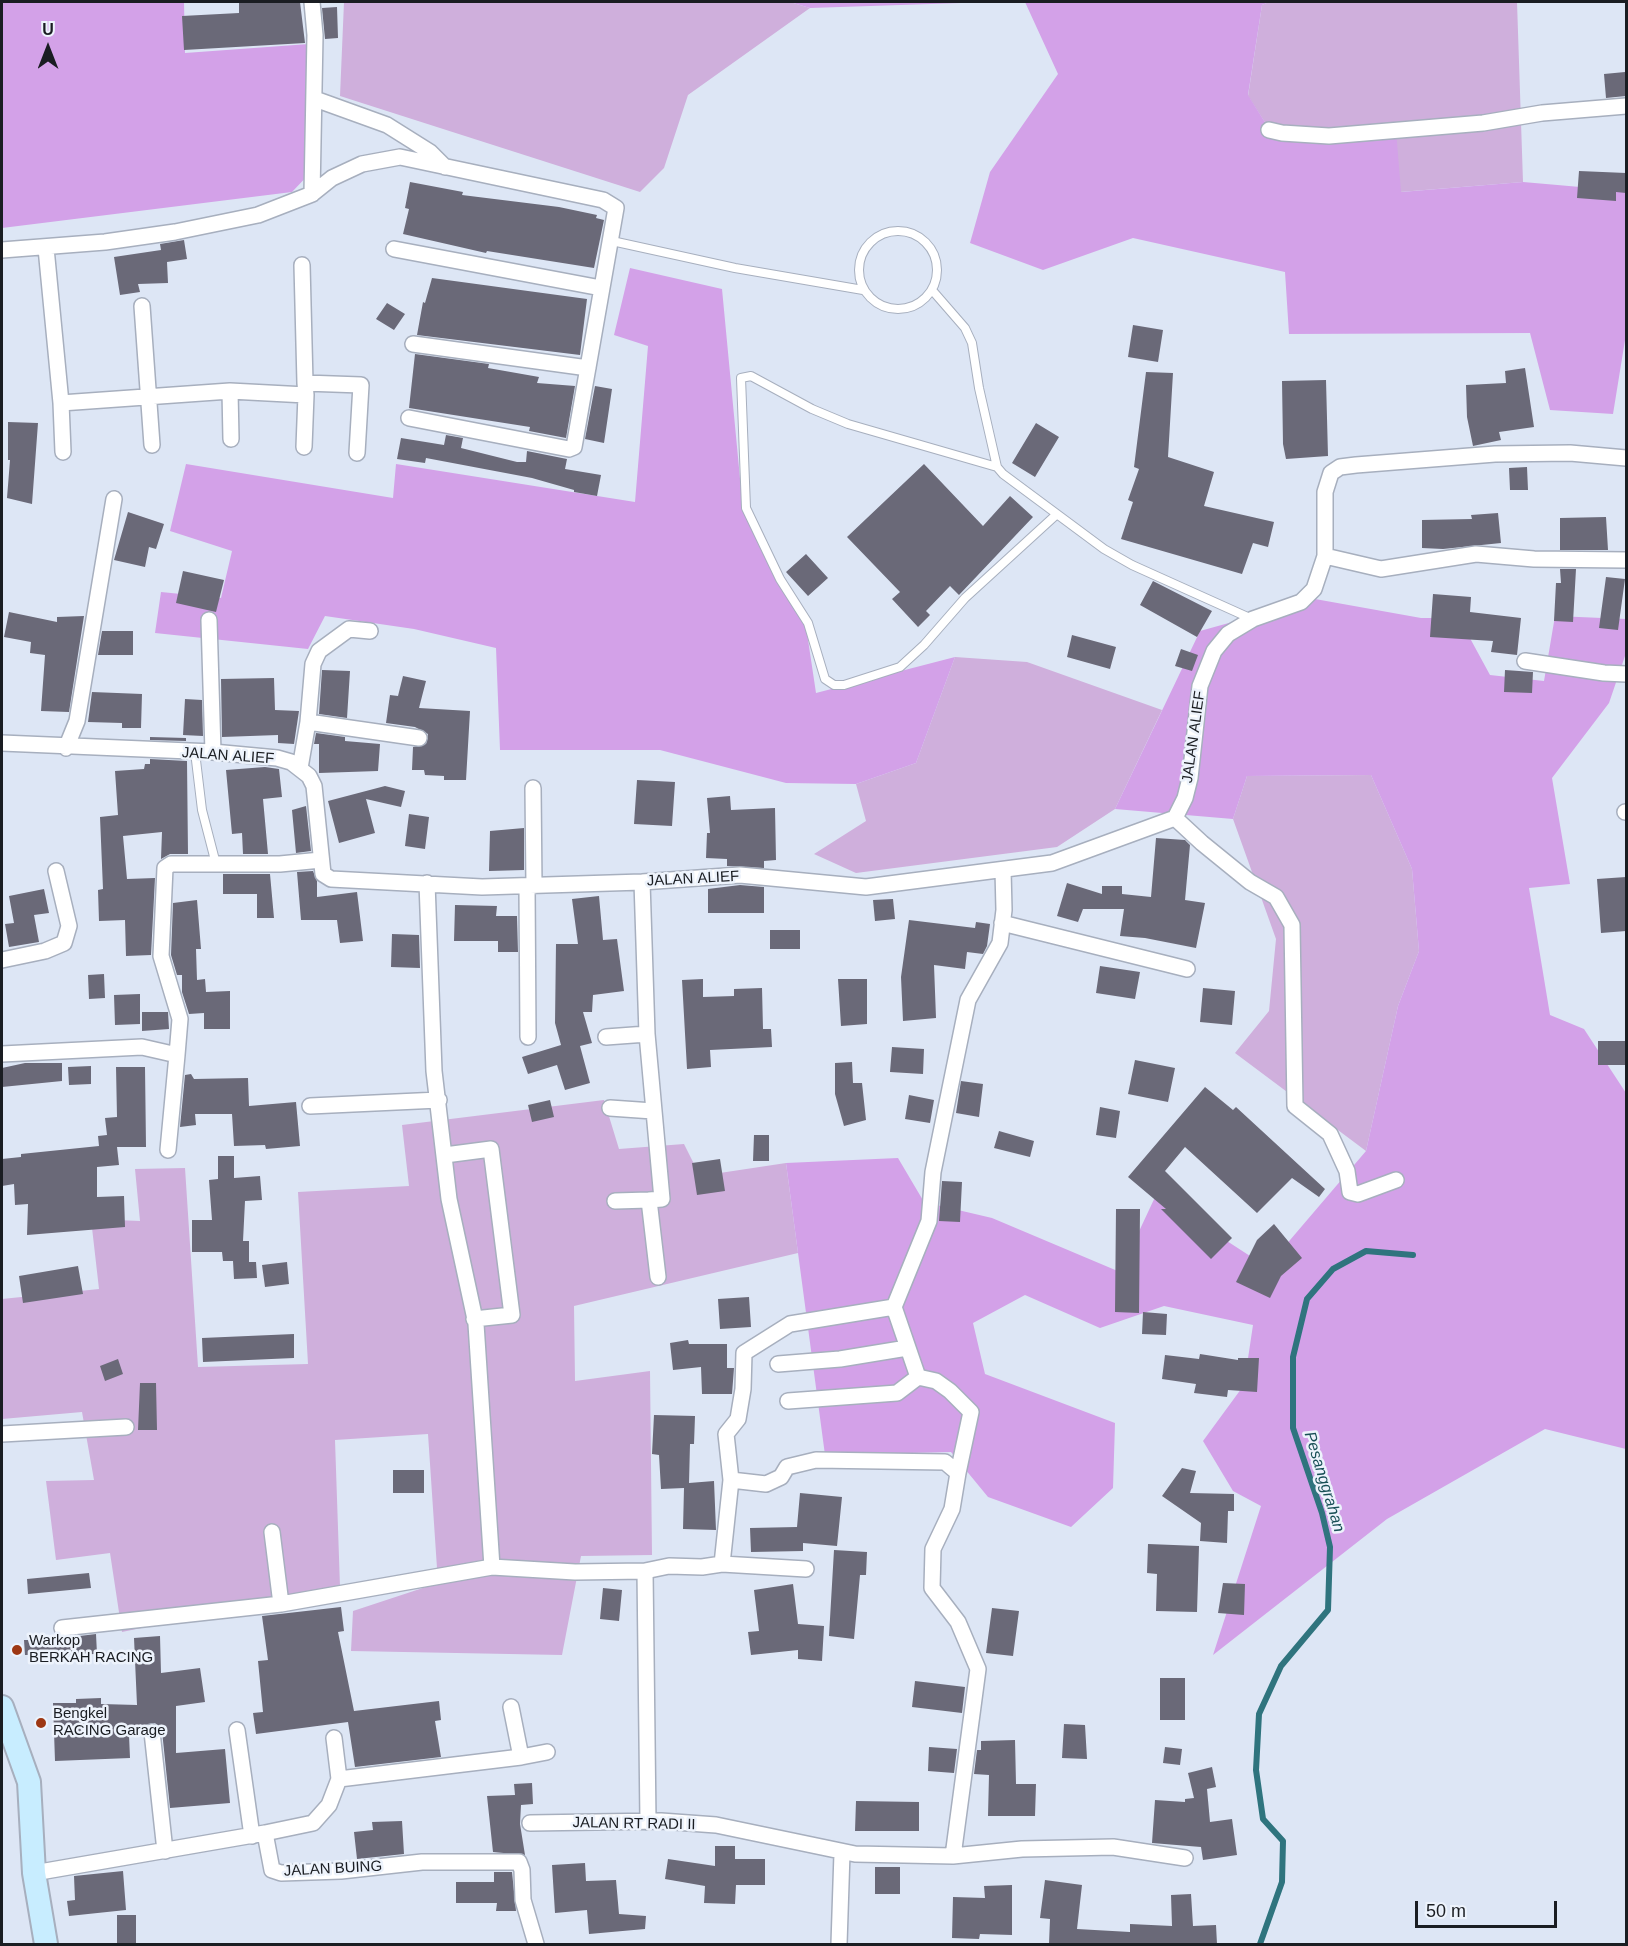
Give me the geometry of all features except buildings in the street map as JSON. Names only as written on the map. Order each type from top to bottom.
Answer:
[{"type":"street","points":[[312,2],[315,35],[312,194]]},
{"type":"street","points":[[315,99],[387,125],[430,152],[445,167]]},
{"type":"street","points":[[1269,130],[1282,134],[1329,136],[1484,123],[1542,113],[1626,106]]},
{"type":"street","points":[[2,250],[46,248],[175,232],[258,214],[312,194],[332,178],[362,165],[400,157],[613,204],[616,208],[612,241],[601,288],[577,443],[569,449],[409,418]]},
{"type":"street","points":[[46,248],[61,403],[63,452]]},
{"type":"street","points":[[394,249],[601,288]]},
{"type":"street","points":[[302,266],[304,447]]},
{"type":"street","points":[[141,306],[152,445]]},
{"type":"street","points":[[412,344],[588,368]]},
{"type":"street","points":[[61,403],[230,391],[361,385],[357,453]]},
{"type":"street","points":[[230,391],[231,439]]},
{"type":"street","name":"JALAN ALIEF","points":[[321,860],[323,874],[331,879],[482,887],[642,882],[740,875],[866,886],[1052,863],[1175,818],[1185,798],[1190,778],[1197,708],[1206,670],[1214,651],[1228,634],[1253,619],[1301,602],[1314,589],[1325,556],[1325,492],[1331,473],[1340,467],[1495,454],[1570,453],[1626,458]]},
{"type":"street","points":[[66,748],[77,721],[114,499]]},
{"type":"street","points":[[1325,556],[1381,569],[1476,554],[1534,559],[1626,560]]},
{"type":"street","points":[[209,620],[213,752]]},
{"type":"street","points":[[168,1150],[180,1019],[161,956],[163,873],[171,864],[280,864],[321,860],[314,786],[309,776],[300,768],[308,722],[312,664],[319,651],[349,630],[370,631]]},
{"type":"street","points":[[1525,662],[1604,674],[1626,674]]},
{"type":"street","points":[[308,722],[419,738]]},
{"type":"street","name":"JALAN ALIEF","points":[[2,743],[66,748],[213,752],[277,758],[300,768]]},
{"type":"street","points":[[528,1038],[533,788]]},
{"type":"street","points":[[1175,818],[1242,876],[1276,897],[1292,925],[1295,1106],[1330,1134],[1347,1171],[1350,1192],[1358,1194],[1396,1180]]},
{"type":"street","points":[[918,1377],[894,1308],[929,1221],[933,1172],[968,1000],[1000,943],[1003,870]]},
{"type":"street","points":[[2,960],[45,951],[64,943],[69,926],[56,871]]},
{"type":"street","points":[[615,1202],[662,1199],[647,1034],[642,882]]},
{"type":"street","points":[[427,883],[434,1071],[440,1101],[449,1199],[474,1319],[492,1567]]},
{"type":"street","points":[[1002,923],[1187,969]]},
{"type":"street","points":[[606,1036],[647,1034]]},
{"type":"street","points":[[2,1054],[142,1047],[177,1055]]},
{"type":"street","points":[[310,1106],[440,1101]]},
{"type":"street","points":[[609,1108],[653,1111]]},
{"type":"street","points":[[445,1155],[491,1149],[512,1315],[474,1319]]},
{"type":"street","points":[[649,1200],[658,1277]]},
{"type":"street","points":[[722,1564],[731,1480],[726,1434],[738,1419],[743,1389],[744,1353],[790,1324],[894,1308]]},
{"type":"street","points":[[778,1364],[840,1359],[908,1348]]},
{"type":"street","points":[[788,1401],[897,1393],[918,1377],[936,1381],[971,1412],[952,1509],[933,1549],[932,1588],[958,1622],[978,1669],[953,1856]]},
{"type":"street","points":[[2,1434],[126,1427]]},
{"type":"street","points":[[731,1480],[766,1484],[782,1478],[787,1467],[816,1460],[945,1462],[958,1473]]},
{"type":"street","points":[[272,1532],[281,1604]]},
{"type":"street","points":[[62,1628],[281,1604],[492,1567],[575,1572],[645,1571],[669,1566],[702,1567],[722,1564],[806,1569]]},
{"type":"street","points":[[645,1571],[648,1822]]},
{"type":"street","points":[[2,1707],[29,1782],[34,1874],[46,1944]]},
{"type":"street","points":[[511,1707],[521,1757]]},
{"type":"street","points":[[237,1730],[259,1834]]},
{"type":"street","points":[[152,1732],[165,1851]]},
{"type":"street","points":[[34,1874],[313,1823],[329,1805],[339,1779],[334,1738]]},
{"type":"street","points":[[339,1779],[547,1752]]},
{"type":"street","name":"JALAN RT RADI II","points":[[530,1823],[648,1822],[716,1825],[842,1852],[953,1856],[1022,1849],[1113,1847],[1185,1858]]},
{"type":"street","name":"JALAN BUING","points":[[259,1834],[272,1870],[280,1873],[341,1871],[422,1862],[519,1862],[522,1870],[520,1879],[523,1900],[536,1944]]},
{"type":"street","points":[[839,1944],[842,1852]]},
{"type":"lane","points":[[898,230],[914,234],[927,244],[936,258],[937,275],[932,290],[921,302],[906,309],[889,309],[874,302],[863,290],[858,274],[860,258],[868,243],[882,234],[898,230]]},
{"type":"lane","points":[[612,241],[735,268],[863,290]]},
{"type":"lane","points":[[932,290],[965,327],[972,343],[997,467]]},
{"type":"lane","points":[[1057,514],[965,598],[924,645],[900,667],[844,685],[834,685],[825,679],[821,672],[815,639],[808,623],[780,579],[746,508],[741,378],[751,376],[813,409],[848,424],[997,467],[1104,549],[1132,565],[1253,619]]},
{"type":"lane","points":[[195,752],[202,810],[216,864]]},
{"type":"shaded area","points":[[2,2],[184,2],[185,53],[309,44],[312,171],[292,192],[2,228]]},
{"type":"shaded area","points":[[344,2],[790,2],[810,8],[688,95],[664,168],[640,192],[340,96]]},
{"type":"shaded area","points":[[790,2],[991,2],[810,8]]},
{"type":"shaded area","points":[[1025,2],[1269,2],[1262,5],[1248,95],[1268,127],[1396,130],[1401,192],[1523,182],[1626,191],[1626,334],[1613,414],[1550,410],[1530,333],[1289,334],[1285,272],[1133,238],[1043,270],[970,243],[990,172],[1058,74]]},
{"type":"shaded area","points":[[1269,2],[1517,2],[1523,182],[1400,192],[1268,127],[1248,96],[1262,5]]},
{"type":"shaded area","points":[[630,268],[722,289],[743,510],[804,613],[816,693],[955,657],[916,763],[856,784],[786,783],[660,750],[500,750],[496,648],[414,629],[325,616],[308,649],[155,633],[161,592],[221,598],[232,551],[170,531],[186,464],[393,498],[396,464],[635,502],[648,346],[614,335]]},
{"type":"shaded area","points":[[1315,599],[1421,618],[1459,618],[1490,675],[1544,681],[1555,616],[1626,619],[1626,653],[1609,703],[1552,778],[1570,884],[1529,888],[1550,1015],[1584,1029],[1626,1093],[1626,1449],[1545,1429],[1387,1519],[1213,1655],[1261,1506],[1233,1491],[1203,1441],[1244,1385],[1253,1325],[1164,1306],[1100,1328],[1025,1295],[973,1323],[985,1374],[1115,1423],[1113,1488],[1071,1527],[988,1497],[951,1452],[825,1455],[786,1163],[898,1158],[924,1202],[992,1218],[1120,1272],[1156,1195],[1267,1267],[1366,1151],[1398,1006],[1419,951],[1412,869],[1371,775],[1247,776],[1233,819],[1115,809],[1200,631]]},
{"type":"shaded area","points":[[955,657],[1027,662],[1162,710],[1115,809],[1057,847],[856,873],[814,854],[866,821],[856,784],[916,763]]},
{"type":"shaded area","points":[[1371,775],[1412,869],[1419,951],[1398,1006],[1366,1151],[1235,1053],[1269,1011],[1276,939],[1233,819],[1247,776]]},
{"type":"shaded area","points":[[604,1100],[619,1149],[684,1144],[700,1176],[786,1163],[798,1253],[574,1306],[575,1381],[650,1371],[652,1555],[581,1556],[562,1655],[351,1651],[353,1611],[438,1583],[428,1434],[335,1440],[340,1587],[122,1632],[110,1553],[56,1560],[46,1481],[94,1480],[82,1412],[2,1419],[2,1299],[99,1289],[91,1219],[140,1221],[135,1169],[185,1168],[198,1367],[308,1364],[298,1192],[409,1186],[402,1125]]},
{"type":"waterway","name":"Pesanggrahan","points":[[1260,1944],[1282,1882],[1283,1841],[1263,1819],[1256,1770],[1259,1714],[1281,1666],[1328,1610],[1330,1547],[1322,1513],[1293,1428],[1293,1357],[1307,1299],[1333,1269],[1366,1251],[1413,1255]]},
{"type":"place","name":"Warkop BERKAH RACING","points":[[17,1650]]},
{"type":"place","name":"Bengkel RACING Garage","points":[[41,1723]]}]
